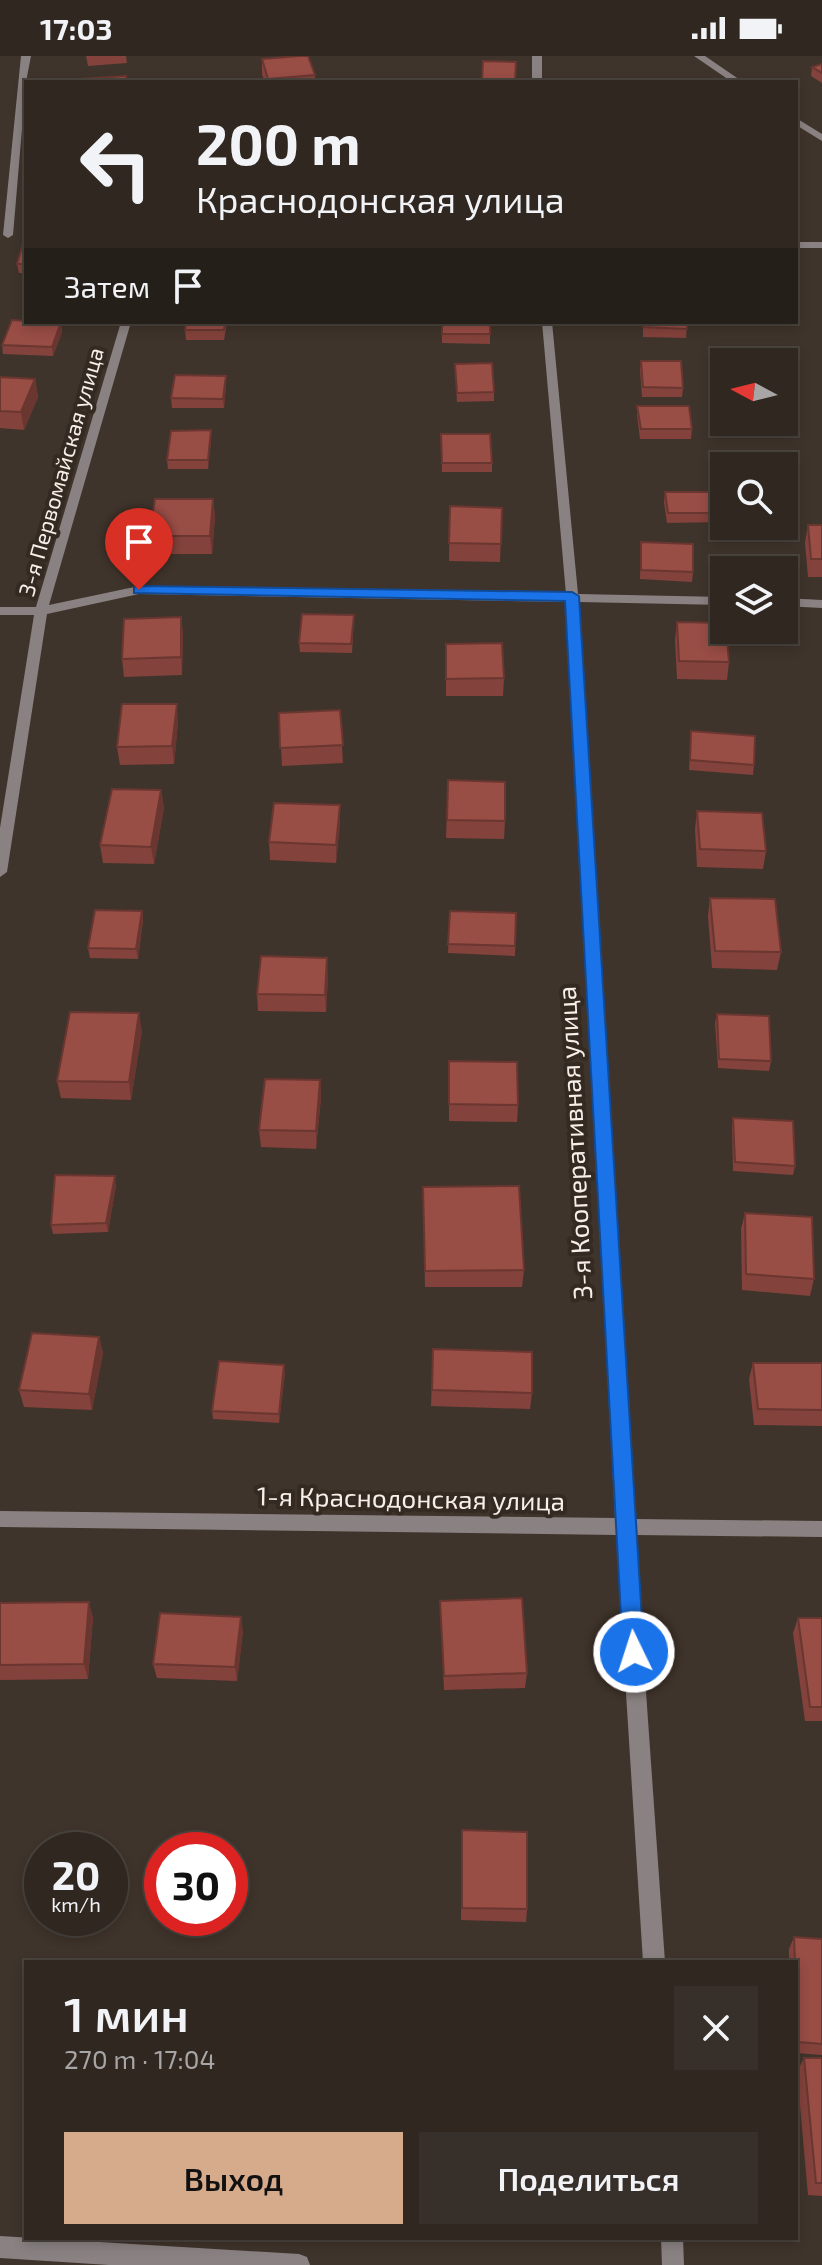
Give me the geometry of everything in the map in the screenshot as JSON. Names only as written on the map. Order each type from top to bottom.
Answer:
[{"type":"street","points":[[9,235],[26,56]]},
{"type":"street","points":[[537,56],[537,80]]},
{"type":"street","points":[[699,56],[735,80]]},
{"type":"street","points":[[798,122],[822,138]]},
{"type":"street","points":[[798,245],[822,245]]},
{"type":"street","name":"3-я Первомайская улица","points":[[0,872],[41,611],[125,324]]},
{"type":"street","name":"3-я Кооперативная улица","points":[[547,324],[572,596],[625,1528],[654,1960]]},
{"type":"street","points":[[0,611],[41,611],[139,590],[710,601]]},
{"type":"street","points":[[798,603],[822,604]]},
{"type":"street","name":"1-я Краснодонская улица","points":[[0,1519],[822,1529]]},
{"type":"street","points":[[672,2240],[673,2265]]},
{"type":"street","points":[[0,2247],[299,2265]]},
{"type":"building","points":[[308,56],[315,75],[268,79],[262,59]]},
{"type":"building","points":[[483,61],[516,62],[515,80],[482,80]]},
{"type":"building","points":[[822,64],[822,73],[812,67]]},
{"type":"building","points":[[126,76],[126,80],[81,79]]},
{"type":"building","points":[[23,244],[24,244],[24,264],[17,264]]},
{"type":"building","points":[[12,320],[24,321],[24,324],[60,324],[52,347],[2,345]]},
{"type":"building","points":[[186,324],[225,324],[224,330],[185,330]]},
{"type":"building","points":[[442,324],[490,324],[490,334],[442,334]]},
{"type":"building","points":[[644,324],[687,324],[687,329],[643,327]]},
{"type":"building","points":[[641,361],[681,361],[683,388],[643,387]]},
{"type":"building","points":[[492,363],[494,392],[457,393],[455,364]]},
{"type":"building","points":[[175,375],[226,376],[223,399],[171,398]]},
{"type":"building","points":[[0,377],[35,379],[21,412],[0,411]]},
{"type":"building","points":[[637,406],[689,406],[692,429],[641,429]]},
{"type":"building","points":[[211,430],[208,460],[167,460],[171,431]]},
{"type":"building","points":[[441,434],[490,434],[492,463],[442,463]]},
{"type":"building","points":[[665,492],[710,492],[710,513],[668,513]]},
{"type":"building","points":[[155,499],[213,499],[210,536],[149,536]]},
{"type":"building","points":[[450,506],[502,508],[501,544],[449,543]]},
{"type":"building","points":[[808,525],[822,525],[822,559],[811,559]]},
{"type":"building","points":[[641,542],[693,544],[693,572],[641,570]]},
{"type":"building","points":[[302,614],[354,615],[351,644],[299,643]]},
{"type":"building","points":[[181,617],[181,657],[122,659],[124,619]]},
{"type":"building","points":[[677,622],[710,623],[710,644],[727,644],[729,662],[679,661]]},
{"type":"building","points":[[502,643],[504,678],[446,679],[446,644]]},
{"type":"building","points":[[122,704],[177,704],[172,746],[117,747]]},
{"type":"building","points":[[340,710],[343,745],[280,748],[279,713]]},
{"type":"building","points":[[691,731],[755,736],[754,765],[690,760]]},
{"type":"building","points":[[448,780],[505,782],[505,821],[447,820]]},
{"type":"building","points":[[112,789],[161,790],[151,847],[100,845]]},
{"type":"building","points":[[274,803],[340,805],[336,845],[269,842]]},
{"type":"building","points":[[697,811],[762,813],[766,851],[700,849]]},
{"type":"building","points":[[710,898],[775,899],[781,952],[715,951]]},
{"type":"building","points":[[95,910],[142,911],[136,949],[88,948]]},
{"type":"building","points":[[450,911],[516,913],[515,946],[448,944]]},
{"type":"building","points":[[261,956],[327,958],[325,995],[257,994]]},
{"type":"building","points":[[70,1012],[139,1013],[129,1082],[57,1081]]},
{"type":"building","points":[[717,1014],[769,1016],[771,1061],[719,1059]]},
{"type":"building","points":[[449,1061],[517,1062],[518,1105],[449,1104]]},
{"type":"building","points":[[265,1079],[320,1080],[316,1131],[259,1130]]},
{"type":"building","points":[[733,1118],[793,1121],[795,1166],[735,1162]]},
{"type":"building","points":[[55,1175],[115,1176],[106,1223],[51,1225]]},
{"type":"building","points":[[519,1186],[524,1270],[425,1271],[423,1187]]},
{"type":"building","points":[[745,1213],[812,1217],[814,1279],[746,1274]]},
{"type":"building","points":[[32,1333],[99,1337],[89,1394],[19,1390]]},
{"type":"building","points":[[433,1349],[532,1352],[532,1393],[432,1390]]},
{"type":"building","points":[[219,1361],[284,1365],[279,1414],[212,1411]]},
{"type":"building","points":[[753,1363],[822,1363],[822,1410],[758,1409]]},
{"type":"building","points":[[522,1598],[527,1673],[444,1676],[440,1601]]},
{"type":"building","points":[[89,1602],[84,1664],[0,1665],[0,1603]]},
{"type":"building","points":[[160,1613],[241,1617],[235,1667],[153,1664]]},
{"type":"building","points":[[798,1618],[822,1618],[822,1707],[810,1707]]},
{"type":"building","points":[[462,1830],[527,1832],[527,1909],[462,1908]]},
{"type":"building","points":[[794,1937],[822,1939],[822,2044],[799,2042],[798,1960],[795,1960]]},
{"type":"building","points":[[804,2058],[822,2058],[822,2183],[816,2183]]},
{"type":"route","points":[[139,590],[572,596],[634,1652]]}]
